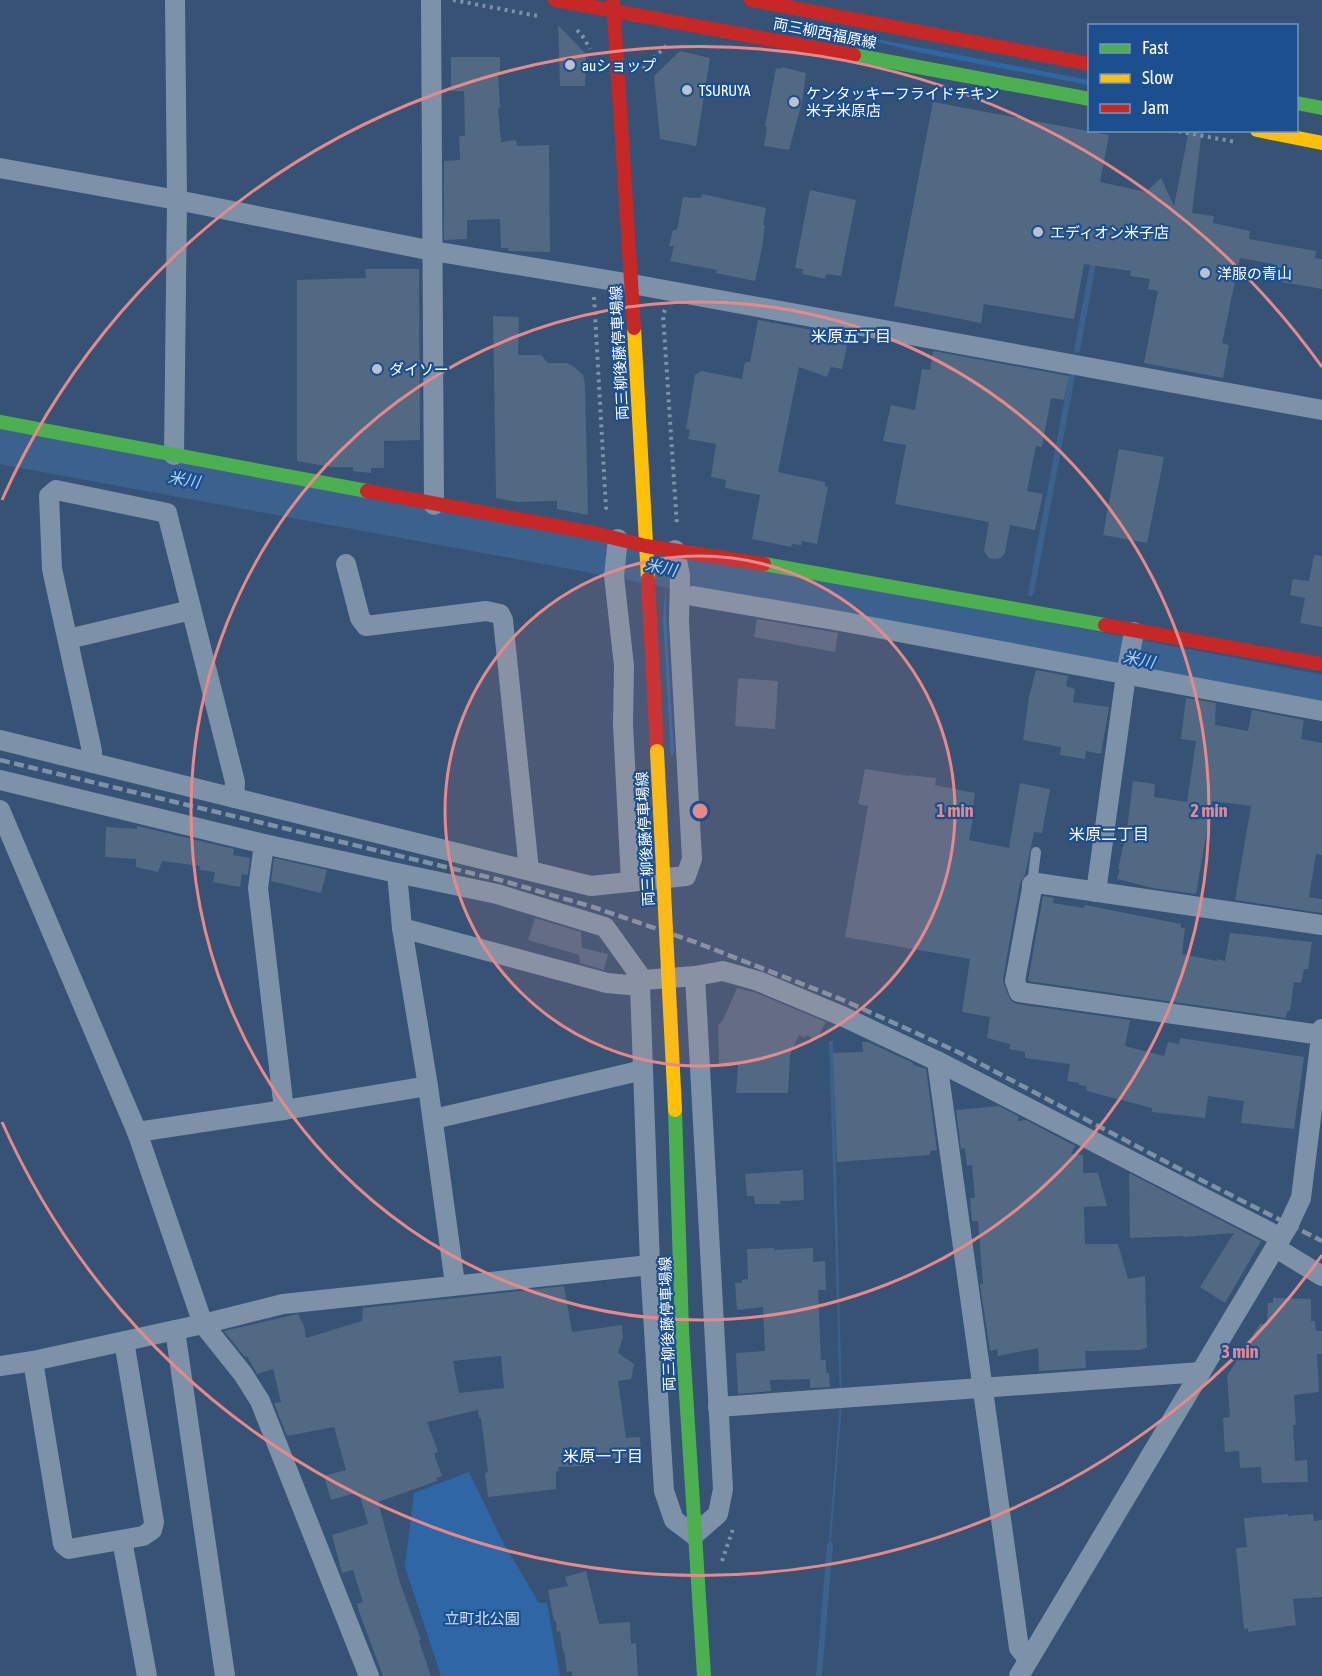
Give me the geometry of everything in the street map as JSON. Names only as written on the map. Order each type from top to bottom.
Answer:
[{"type":"main road","name":"両三柳西福原線","points":[[555,0],[614,5],[1088,99]]},
{"type":"main road","name":"両三柳西福原線","points":[[751,0],[1088,64]]},
{"type":"main road","name":"両三柳後藤停車場線","points":[[614,5],[647,548],[647,588],[675,1110],[682,1329],[704,1676]]},
{"type":"main road","points":[[1298,103],[1322,108]]},
{"type":"main road","points":[[1267,132],[1322,143]]},
{"type":"main road","points":[[0,422],[618,539],[647,548],[676,542],[713,555],[1133,636],[1322,664]]},
{"type":"street","points":[[174,455],[177,200],[175,0]]},
{"type":"street","points":[[431,0],[434,505]]},
{"type":"street","points":[[0,168],[177,200],[433,251],[632,284],[1322,410]]},
{"type":"street","points":[[92,763],[92,751],[52,569],[49,496],[56,490],[167,513],[234,782],[234,798]]},
{"type":"street","points":[[618,539],[614,576],[624,666],[623,723],[631,882]]},
{"type":"street","points":[[0,740],[591,886],[686,876],[692,859],[679,621],[680,576],[676,542]]},
{"type":"street","points":[[346,564],[360,618],[366,626],[486,611],[500,614],[503,620],[529,870]]},
{"type":"street","points":[[693,596],[1126,673],[1322,711]]},
{"type":"street","points":[[68,639],[191,610]]},
{"type":"street","points":[[1096,892],[1133,636]]},
{"type":"street","points":[[0,780],[264,844],[497,894],[605,927],[641,983],[650,1265],[664,1491],[674,1520],[694,1535],[718,1514],[723,1489],[695,976]]},
{"type":"street","points":[[2,821],[137,1132],[203,1324],[243,1374],[260,1401],[369,1676]]},
{"type":"street","points":[[264,844],[258,888],[284,1110]]},
{"type":"street","points":[[397,873],[402,928],[434,1119],[455,1284]]},
{"type":"street","points":[[1023,1668],[1278,1243],[1301,1198],[1322,1032],[1019,992],[1015,981],[1032,884],[1322,925]]},
{"type":"street","points":[[402,928],[607,983],[641,983],[723,971],[758,981],[844,1017],[937,1061],[1278,1243],[1322,1276]]},
{"type":"street","points":[[937,1061],[1023,1668]]},
{"type":"street","points":[[434,1119],[643,1070]]},
{"type":"street","points":[[137,1132],[428,1086]]},
{"type":"street","points":[[0,1366],[203,1324],[282,1304],[650,1265]]},
{"type":"street","points":[[175,1330],[225,1676]]},
{"type":"street","points":[[33,1361],[63,1544],[69,1549],[143,1536],[152,1530],[154,1522],[124,1341]]},
{"type":"street","points":[[718,1407],[1201,1372]]},
{"type":"street","points":[[122,1540],[147,1676]]},
{"type":"lane","points":[[1032,884],[1036,852]]},
{"type":"path","points":[[453,0],[547,18]]},
{"type":"path","points":[[574,27],[584,38],[591,54]]},
{"type":"path","points":[[642,71],[673,42]]},
{"type":"path","points":[[653,59],[656,48]]},
{"type":"path","points":[[645,60],[653,59]]},
{"type":"path","points":[[592,289],[606,508],[603,517]]},
{"type":"path","points":[[673,304],[666,308],[663,314],[676,542]]},
{"type":"path","points":[[722,1563],[735,1523]]},
{"type":"green space","points":[[673,0],[1088,80],[1088,85],[917,52],[839,32]]},
{"type":"green space","points":[[666,584],[674,753],[671,757],[663,617]]},
{"type":"green space","points":[[638,773],[646,870],[640,867],[633,774]]},
{"type":"green space","name":"立町北公園","points":[[469,1472],[504,1544],[539,1603],[547,1603],[560,1676],[441,1676],[405,1567],[414,1493]]},
{"type":"shaded area","points":[[829,1041],[833,1041],[842,1405],[831,1540],[832,1553],[830,1554],[829,1540],[840,1403]]},
{"type":"building","points":[[558,25],[586,54],[585,86],[560,86]]},
{"type":"building","points":[[680,51],[710,58],[696,146],[660,139],[654,76]]},
{"type":"building","points":[[451,57],[500,57],[500,75],[498,75],[500,108],[498,108],[501,142],[516,140],[517,146],[549,145],[550,252],[509,251],[508,248],[501,248],[500,219],[467,220],[467,239],[444,240],[444,161],[460,160],[459,136],[465,136],[464,91],[451,91]]},
{"type":"building","points":[[782,67],[806,73],[802,102],[789,150],[764,146],[767,127],[765,126],[776,68],[782,69]]},
{"type":"building","points":[[933,102],[1109,135],[1100,182],[1146,192],[1161,178],[1174,206],[1189,132],[1202,132],[1192,213],[1214,216],[1213,223],[1250,231],[1249,239],[1316,251],[1315,258],[1322,259],[1322,289],[1276,281],[1278,269],[1273,268],[1274,264],[1240,258],[1222,343],[1229,345],[1223,378],[1144,363],[1158,291],[1148,289],[1150,279],[1130,276],[1131,271],[1084,264],[1074,319],[984,304],[981,323],[894,306]]},
{"type":"building","points":[[810,190],[856,200],[841,276],[826,274],[825,279],[802,274],[803,269],[795,268]]},
{"type":"building","points":[[702,194],[766,208],[762,248],[755,281],[716,273],[717,270],[670,261],[674,246],[669,246],[673,230],[677,230],[683,197],[701,198]]},
{"type":"building","points":[[365,269],[419,269],[420,440],[384,441],[384,468],[371,468],[371,473],[353,471],[353,467],[331,467],[297,461],[297,280],[366,278]]},
{"type":"building","points":[[493,316],[519,317],[518,355],[541,355],[548,363],[567,363],[583,375],[588,515],[557,509],[557,501],[517,502],[496,498]]},
{"type":"building","points":[[758,320],[849,337],[842,369],[831,367],[827,377],[799,367],[778,472],[825,482],[825,486],[828,487],[817,544],[802,541],[801,545],[792,544],[791,547],[752,539],[760,495],[725,488],[726,480],[711,477],[716,444],[688,439],[690,430],[686,429],[695,375],[701,371],[742,379],[745,362],[750,362]]},
{"type":"building","points":[[933,351],[1069,376],[1064,400],[1051,398],[1042,447],[1036,446],[1027,491],[1043,494],[1035,530],[1010,525],[1005,553],[1001,558],[989,558],[984,551],[989,522],[895,504],[906,445],[883,441],[891,405],[915,410],[922,369],[930,370]]},
{"type":"building","points":[[1119,449],[1164,457],[1147,543],[1103,535]]},
{"type":"building","points":[[1314,555],[1322,556],[1322,627],[1300,623],[1305,598],[1290,595],[1293,579],[1309,581]]},
{"type":"building","points":[[757,619],[838,633],[835,652],[754,637]]},
{"type":"building","points":[[1036,670],[1068,676],[1066,686],[1075,689],[1073,702],[1109,707],[1101,754],[1086,751],[1085,759],[1060,755],[1061,747],[1023,740],[1029,697]]},
{"type":"building","points":[[738,678],[778,681],[775,729],[735,726]]},
{"type":"building","points":[[1186,698],[1216,703],[1215,725],[1248,731],[1252,710],[1304,720],[1301,739],[1322,743],[1322,855],[1316,854],[1309,897],[1322,899],[1322,913],[1235,900],[1251,806],[1212,801],[1196,894],[1153,888],[1117,879],[1127,829],[1133,781],[1155,784],[1154,797],[1187,802],[1196,741],[1181,739]]},
{"type":"building","points":[[865,769],[936,778],[935,785],[975,793],[969,840],[1009,848],[1020,783],[1050,789],[1042,833],[1034,832],[1025,875],[1020,883],[1003,979],[1011,1001],[1017,1004],[1130,1020],[1125,1046],[1164,1056],[1168,1042],[1179,1044],[1180,1038],[1304,1057],[1294,1129],[1241,1123],[1244,1101],[1208,1096],[1205,1118],[1152,1112],[1152,1108],[1087,1091],[1086,1086],[1067,1081],[1070,1064],[1025,1058],[1025,1052],[1009,1049],[1010,1044],[987,1038],[990,1017],[962,1012],[970,959],[845,937],[868,806],[858,804]]},
{"type":"building","points":[[137,826],[234,849],[233,855],[250,858],[248,875],[242,874],[240,887],[213,882],[215,872],[199,870],[200,866],[162,861],[158,872],[136,867],[136,859],[105,857],[106,827],[137,829]]},
{"type":"building","points":[[274,858],[327,870],[321,893],[271,881]]},
{"type":"building","points":[[1043,896],[1054,898],[1053,903],[1084,908],[1085,905],[1181,924],[1181,928],[1185,928],[1182,954],[1217,961],[1217,959],[1225,961],[1230,933],[1312,942],[1308,969],[1304,969],[1301,983],[1294,982],[1290,1011],[1287,1011],[1286,1018],[1028,981]]},
{"type":"building","points":[[535,918],[581,932],[582,948],[608,954],[604,970],[580,963],[579,955],[528,940]]},
{"type":"building","points":[[737,988],[754,992],[826,1022],[816,1040],[806,1035],[805,1038],[799,1035],[790,1055],[788,1093],[736,1093],[738,1065],[719,1064],[718,1025],[723,1020]]},
{"type":"building","points":[[862,1042],[868,1042],[913,1065],[926,1069],[937,1150],[930,1151],[930,1155],[837,1162],[833,1053],[863,1052]]},
{"type":"building","points":[[999,1106],[1018,1116],[1018,1121],[1026,1120],[1075,1146],[1071,1154],[1083,1155],[1083,1173],[1098,1173],[1107,1206],[1084,1207],[1085,1244],[1118,1244],[1128,1279],[1145,1276],[1147,1347],[1141,1350],[1085,1351],[1086,1368],[1039,1371],[1038,1348],[998,1356],[997,1349],[990,1351],[980,1284],[983,1284],[978,1221],[972,1221],[970,1198],[975,1198],[972,1165],[967,1166],[965,1148],[961,1149],[956,1110]]},
{"type":"building","points":[[803,1170],[804,1200],[780,1201],[780,1204],[755,1204],[754,1196],[747,1196],[745,1174]]},
{"type":"building","points":[[1129,1173],[1261,1241],[1225,1303],[1200,1287],[1234,1233],[1130,1238]]},
{"type":"building","points":[[774,1248],[774,1250],[813,1248],[813,1262],[825,1261],[826,1290],[818,1290],[821,1360],[826,1360],[826,1373],[829,1373],[830,1387],[810,1388],[810,1379],[770,1380],[771,1391],[738,1394],[736,1353],[765,1351],[763,1307],[737,1310],[735,1283],[742,1283],[742,1280],[748,1279],[747,1249]]},
{"type":"building","points":[[564,1286],[572,1332],[622,1325],[623,1337],[618,1353],[634,1364],[631,1379],[618,1381],[626,1438],[640,1437],[641,1457],[584,1460],[584,1466],[558,1467],[556,1489],[488,1497],[485,1473],[488,1472],[478,1410],[427,1422],[438,1452],[434,1454],[442,1476],[436,1478],[437,1481],[378,1502],[400,1583],[421,1640],[419,1641],[431,1676],[383,1676],[357,1604],[363,1602],[353,1570],[342,1573],[332,1535],[368,1524],[359,1492],[331,1500],[324,1476],[346,1470],[334,1427],[287,1436],[274,1403],[281,1402],[273,1369],[257,1374],[247,1356],[245,1357],[224,1331],[298,1314],[304,1326],[306,1338],[362,1321],[363,1308]],"holes":[[[501,1356],[504,1388],[459,1393],[453,1361]]]},
{"type":"building","points":[[1273,1298],[1311,1299],[1311,1321],[1315,1321],[1316,1331],[1322,1331],[1322,1354],[1317,1354],[1319,1392],[1294,1395],[1295,1461],[1307,1460],[1308,1482],[1262,1483],[1261,1467],[1240,1468],[1239,1451],[1225,1452],[1223,1418],[1230,1417],[1227,1376],[1260,1324],[1267,1324],[1268,1303],[1273,1303]]},
{"type":"building","points":[[1288,1514],[1288,1516],[1313,1514],[1314,1521],[1322,1520],[1322,1597],[1293,1599],[1296,1625],[1248,1632],[1248,1628],[1244,1629],[1236,1548],[1247,1547],[1244,1518]]},
{"type":"building","points":[[586,1571],[599,1624],[630,1622],[631,1644],[636,1643],[638,1676],[572,1676],[572,1671],[567,1672],[560,1631],[557,1632],[548,1590],[568,1586],[565,1577]]},
{"type":"waterway","points":[[1077,350],[1094,259]]},
{"type":"waterway","points":[[1031,593],[1072,376]]},
{"type":"waterway","name":"米川","points":[[0,445],[561,548],[1322,694]]},
{"type":"waterway","points":[[819,1676],[830,1545]]},
{"type":"railway","points":[[0,760],[500,880],[593,907],[695,942],[843,1000],[958,1052],[1322,1241]]},
{"type":"traffic: fast","points":[[854,55],[1088,99]]},
{"type":"traffic: fast","points":[[1298,103],[1322,108]]},
{"type":"traffic: fast","points":[[0,422],[367,491]]},
{"type":"traffic: fast","points":[[764,564],[1105,625]]},
{"type":"traffic: fast","points":[[675,1110],[682,1330],[704,1676]]},
{"type":"traffic: slow","points":[[1267,132],[1322,143]]},
{"type":"traffic: slow","points":[[634,328],[648,579]]},
{"type":"traffic: slow","points":[[657,751],[675,1110]]},
{"type":"traffic: jam","points":[[555,0],[854,55]]},
{"type":"traffic: jam","points":[[613,0],[634,328]]},
{"type":"traffic: jam","points":[[751,0],[1088,64]]},
{"type":"traffic: jam","points":[[367,491],[594,533],[646,546],[764,564]]},
{"type":"traffic: jam","points":[[648,579],[657,751]]},
{"type":"traffic: jam","points":[[1105,625],[1322,664]]},
{"type":"place","name":"auショップ","points":[[570,65]]},
{"type":"place","name":"TSURUYA","points":[[687,90]]},
{"type":"place","name":"ケンタッキーフライドチキン 米子米原店","points":[[794,102]]},
{"type":"place","name":"エディオン米子店","points":[[1038,232]]},
{"type":"place","name":"洋服の青山","points":[[1205,273]]},
{"type":"place","name":"ダイソー","points":[[377,369]]},
{"type":"district","name":"米原五丁目","points":[[851,336]]},
{"type":"district","name":"米原二丁目","points":[[1109,834]]},
{"type":"district","name":"米原一丁目","points":[[603,1456]]}]
